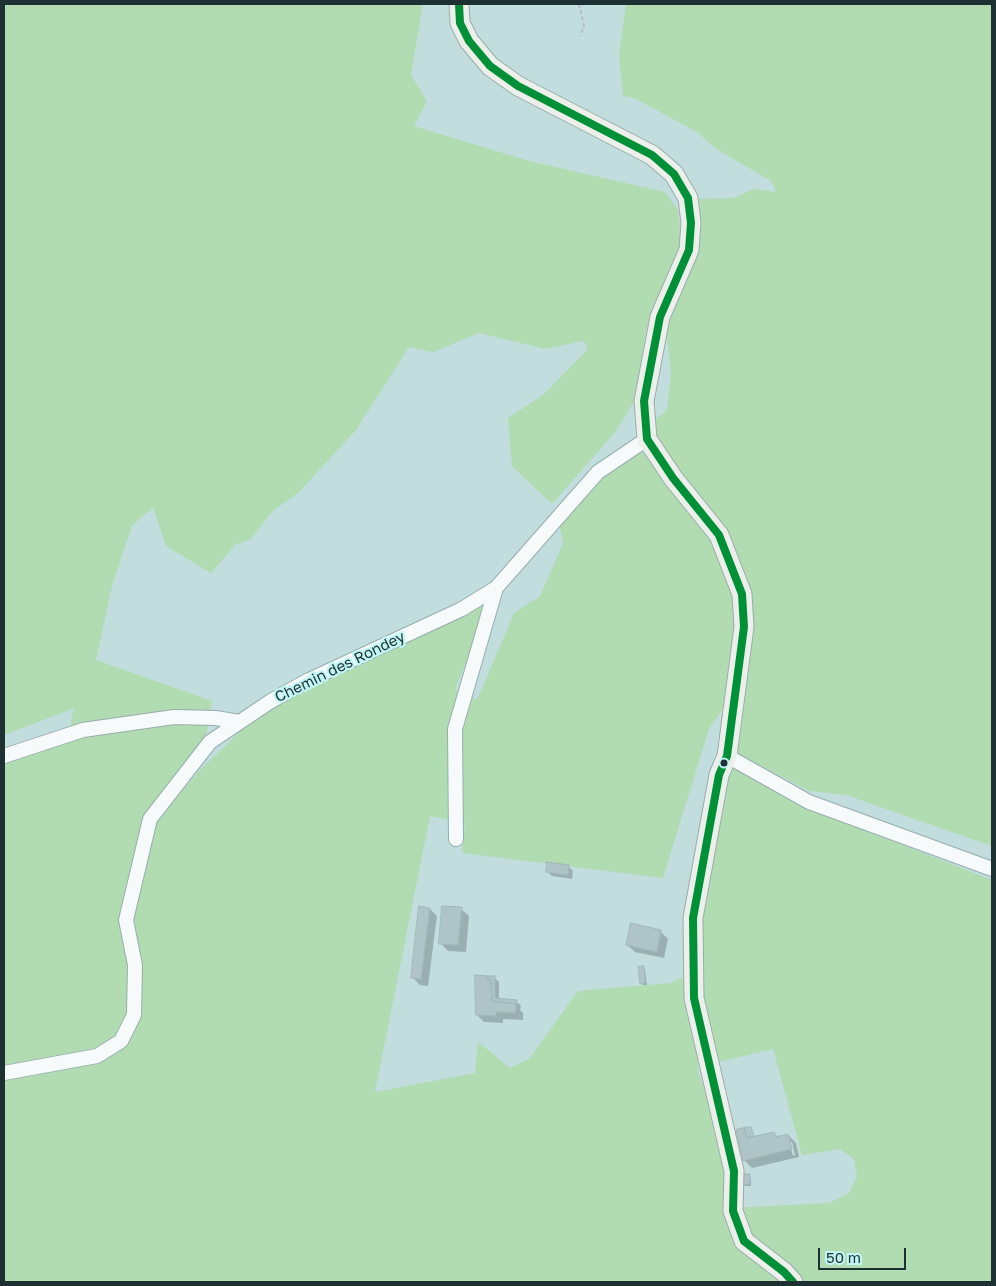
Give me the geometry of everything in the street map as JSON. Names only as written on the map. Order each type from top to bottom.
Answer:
[{"type":"street","points":[[459,4],[460,23],[470,41],[490,66],[518,86],[652,155],[674,174],[688,198],[691,223],[689,250],[660,316],[644,401],[647,439],[673,478],[719,535],[742,594],[744,627],[727,756],[719,775],[693,918],[694,998],[734,1171],[732,1211],[744,1240],[784,1272],[793,1282]]},
{"type":"street","name":"Chemin des Rondey","points":[[4,1073],[97,1056],[120,1041],[134,1015],[135,965],[126,920],[150,819],[210,742],[271,701],[309,680],[462,609],[496,588],[598,472],[647,439]]},
{"type":"street","points":[[456,839],[455,729],[496,588]]},
{"type":"street","points":[[4,756],[84,730],[174,717],[216,718],[239,722]]},
{"type":"street","points":[[727,756],[809,802],[992,869]]},
{"type":"path","points":[[579,4],[584,26],[580,36]]},
{"type":"green space","points":[[4,4],[423,4],[411,75],[427,101],[414,126],[529,161],[665,192],[678,210],[681,240],[672,268],[652,308],[645,334],[637,397],[616,431],[552,504],[512,466],[508,418],[543,395],[587,350],[584,341],[545,349],[479,333],[433,352],[409,347],[356,430],[300,491],[272,512],[251,539],[235,545],[211,573],[166,546],[153,507],[132,526],[113,582],[96,660],[212,701],[205,741],[159,818],[201,769],[245,727],[281,699],[478,607],[488,606],[455,690],[477,700],[514,613],[540,596],[563,543],[560,527],[600,474],[638,452],[646,454],[708,532],[735,593],[739,622],[727,703],[709,729],[663,878],[462,853],[465,823],[430,816],[375,1092],[475,1073],[478,1042],[510,1068],[529,1059],[578,991],[670,983],[702,969],[701,919],[725,775],[731,768],[739,766],[807,808],[992,880],[992,1282],[4,1282],[4,766],[7,760],[70,740],[72,714],[75,708],[4,735]],"holes":[[[773,1049],[802,1155],[840,1149],[854,1159],[857,1176],[849,1193],[829,1203],[730,1208],[730,1172],[697,1067]]]},
{"type":"green space","points":[[626,4],[992,4],[992,846],[846,795],[809,791],[733,751],[748,591],[657,437],[653,421],[667,410],[671,373],[665,317],[697,246],[700,214],[699,199],[733,198],[754,189],[776,192],[771,181],[715,148],[697,132],[634,98],[623,96],[619,55]]},
{"type":"building","points":[[547,862],[569,865],[568,875],[546,872]]},
{"type":"building","points":[[419,906],[430,908],[421,979],[411,978]]},
{"type":"building","points":[[442,906],[462,907],[458,945],[439,944]]},
{"type":"building","points":[[631,923],[661,930],[657,952],[626,945]]},
{"type":"building","points":[[644,966],[645,983],[640,984],[638,967]]},
{"type":"building","points":[[475,975],[488,976],[488,980],[491,980],[492,1001],[516,1004],[515,1013],[496,1012],[496,1016],[476,1015]]},
{"type":"building","points":[[488,976],[495,976],[495,998],[517,1000],[516,1004],[492,1001],[491,980],[488,980]]},
{"type":"building","points":[[751,1127],[754,1136],[747,1138],[744,1128]]},
{"type":"building","points":[[744,1128],[747,1138],[774,1132],[776,1137],[788,1134],[792,1149],[743,1161],[736,1130]]},
{"type":"building","points":[[741,1174],[750,1174],[750,1184],[742,1185]]},
{"type":"transit line","points":[[459,4],[460,23],[469,41],[490,66],[518,86],[652,155],[674,174],[688,198],[691,223],[689,250],[660,317],[644,401],[647,439],[673,478],[719,535],[742,594],[744,627],[727,756],[719,775],[693,918],[694,998],[734,1171],[733,1211],[744,1241],[784,1272],[793,1282]]}]
